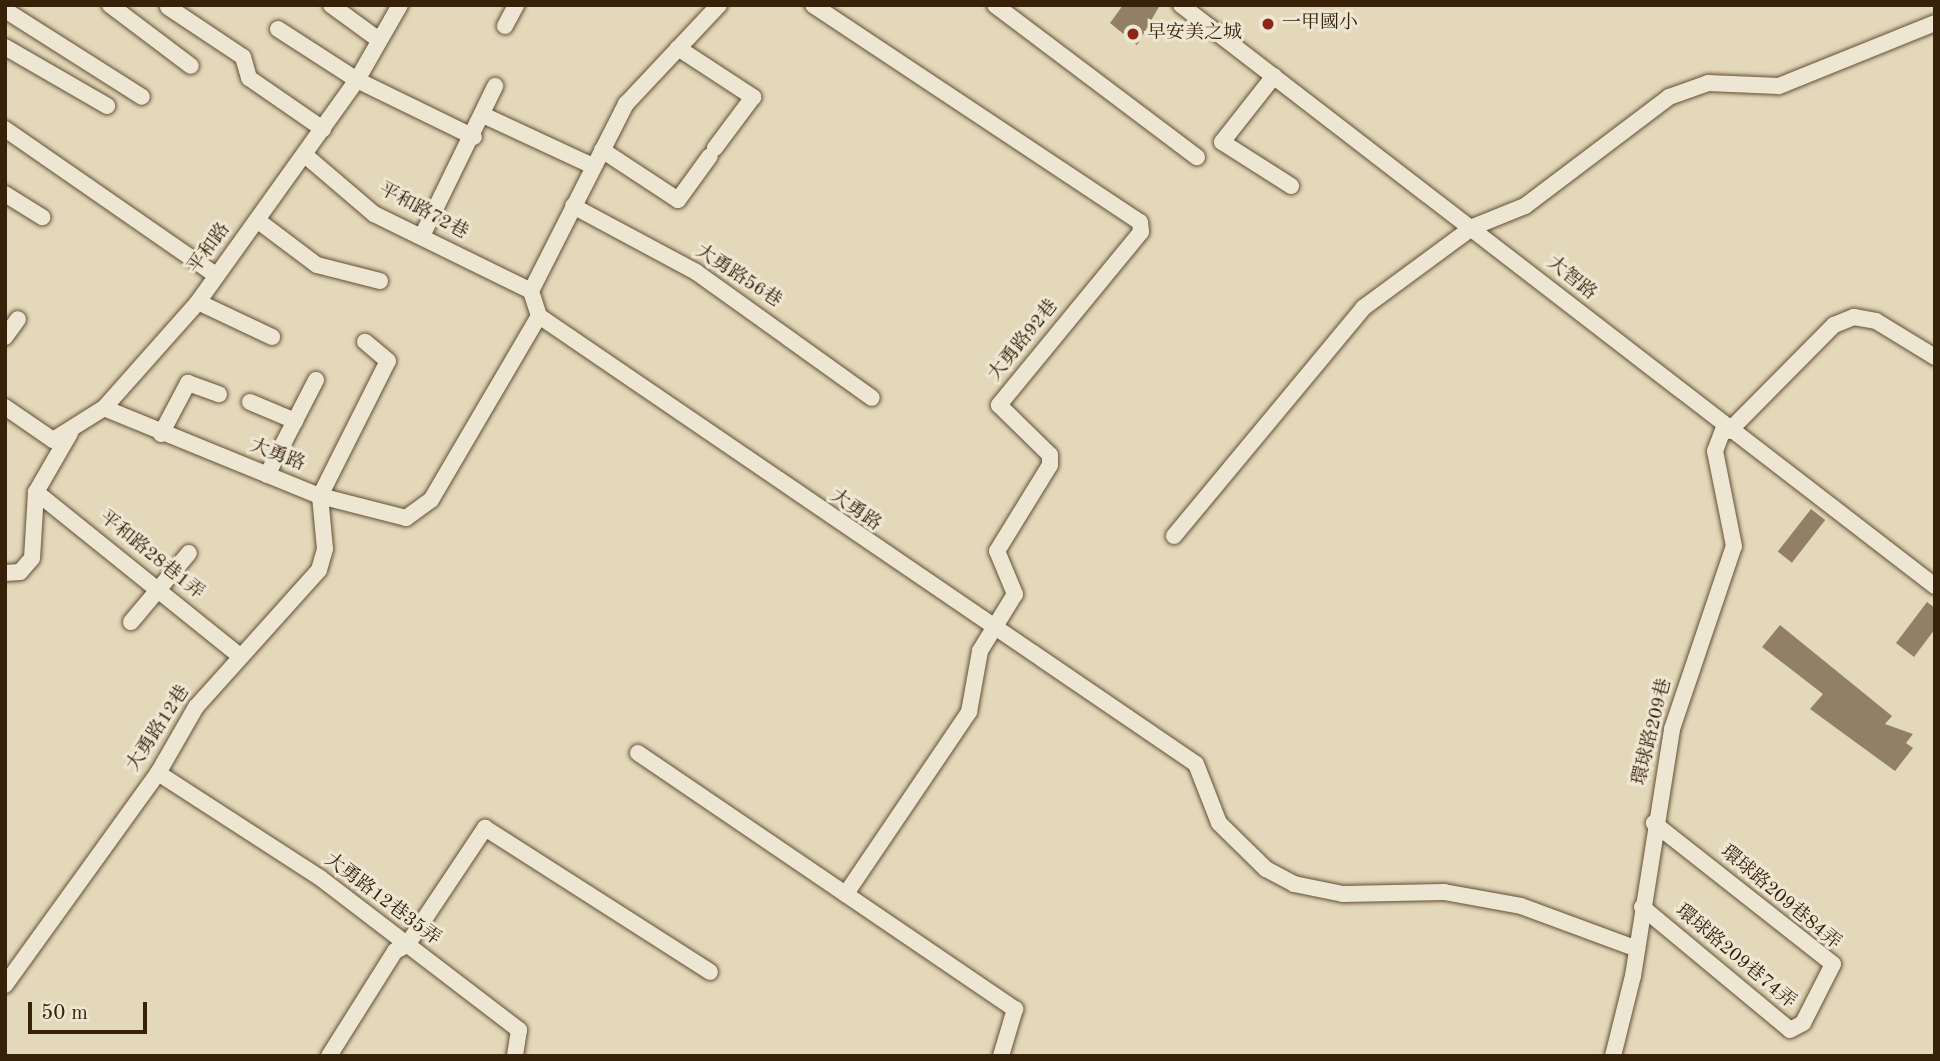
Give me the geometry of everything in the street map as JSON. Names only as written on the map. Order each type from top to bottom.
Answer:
[{"type":"street","points":[[110,5],[191,66]]},
{"type":"street","points":[[331,5],[379,40]]},
{"type":"street","name":"平和路","points":[[70,433],[104,408],[198,302],[357,80],[400,5]]},
{"type":"street","points":[[505,26],[516,5]]},
{"type":"street","points":[[539,316],[531,291],[593,166],[636,89],[719,5]]},
{"type":"street","name":"大勇路92巷","points":[[813,5],[1140,222],[1141,232],[999,405],[1050,455],[1050,465],[997,551],[1015,594],[980,652],[969,712],[846,894]]},
{"type":"street","points":[[995,5],[1197,157]]},
{"type":"street","name":"大智路","points":[[1181,5],[1473,227],[1726,429],[1935,586]]},
{"type":"street","points":[[167,7],[243,57],[249,78],[323,129]]},
{"type":"street","points":[[5,10],[142,97]]},
{"type":"street","points":[[1174,536],[1363,308],[1473,227],[1525,206],[1669,97],[1709,83],[1779,86],[1935,23]]},
{"type":"street","points":[[278,29],[357,80],[474,137]]},
{"type":"street","points":[[5,47],[107,106]]},
{"type":"street","points":[[602,150],[678,200],[753,97],[678,48]]},
{"type":"street","points":[[1274,76],[1222,142],[1291,186]]},
{"type":"street","points":[[422,236],[474,137],[495,86]]},
{"type":"street","points":[[483,115],[593,166]]},
{"type":"street","points":[[5,129],[216,275]]},
{"type":"street","name":"平和路72巷","points":[[305,155],[374,214],[531,291]]},
{"type":"street","points":[[5,194],[42,217]]},
{"type":"street","name":"大勇路56巷","points":[[573,206],[696,272],[872,398]]},
{"type":"street","points":[[257,220],[317,265],[380,281]]},
{"type":"street","points":[[198,302],[272,337]]},
{"type":"street","name":"大勇路","points":[[104,408],[161,434],[320,496],[406,518],[431,500],[539,316],[1196,764],[1219,823],[1266,869],[1294,884],[1343,894],[1444,892],[1521,906],[1637,949]]},
{"type":"street","points":[[1726,429],[1834,325],[1854,317],[1876,320],[1935,357]]},
{"type":"street","points":[[5,337],[18,319]]},
{"type":"street","points":[[320,496],[388,361],[365,342]]},
{"type":"street","points":[[267,475],[316,380]]},
{"type":"street","points":[[161,434],[188,383],[219,394]]},
{"type":"street","points":[[250,402],[295,421]]},
{"type":"street","points":[[5,407],[53,439],[70,433]]},
{"type":"street","name":"環球路209巷","points":[[1613,1056],[1637,949],[1654,823],[1672,729],[1734,546],[1715,452],[1726,429]]},
{"type":"street","points":[[5,573],[20,572],[32,558],[36,492],[70,433]]},
{"type":"street","name":"平和路28巷1弄","points":[[36,492],[159,588],[239,655]]},
{"type":"street","name":"大勇路12巷","points":[[5,985],[158,773],[196,707],[239,655],[320,569],[325,549],[320,496]]},
{"type":"street","points":[[131,622],[189,553]]},
{"type":"street","points":[[638,753],[1015,1009],[1000,1056]]},
{"type":"street","name":"大勇路12巷35弄","points":[[158,773],[319,877],[519,1030],[515,1056]]},
{"type":"street","name":"環球路209巷84弄","points":[[1654,823],[1833,964],[1803,1023]]},
{"type":"street","points":[[329,1056],[395,950],[407,945],[485,828],[710,972]]},
{"type":"street","name":"環球路209巷74弄","points":[[1642,908],[1790,1030],[1803,1023]]},
{"type":"building","name":"早安美之城","points":[[1123,5],[1160,5],[1137,45],[1110,23]]},
{"type":"building","points":[[1811,509],[1825,520],[1792,563],[1778,552]]},
{"type":"building","points":[[1927,602],[1935,608],[1935,629],[1914,657],[1896,643]]},
{"type":"building","points":[[1780,625],[1892,716],[1885,724],[1913,734],[1906,743],[1913,748],[1895,771],[1810,709],[1823,694],[1762,647]]},
{"type":"place","name":"一甲國小","points":[[1268,24]]},
{"type":"place","name":"早安美之城","points":[[1133,34]]}]
